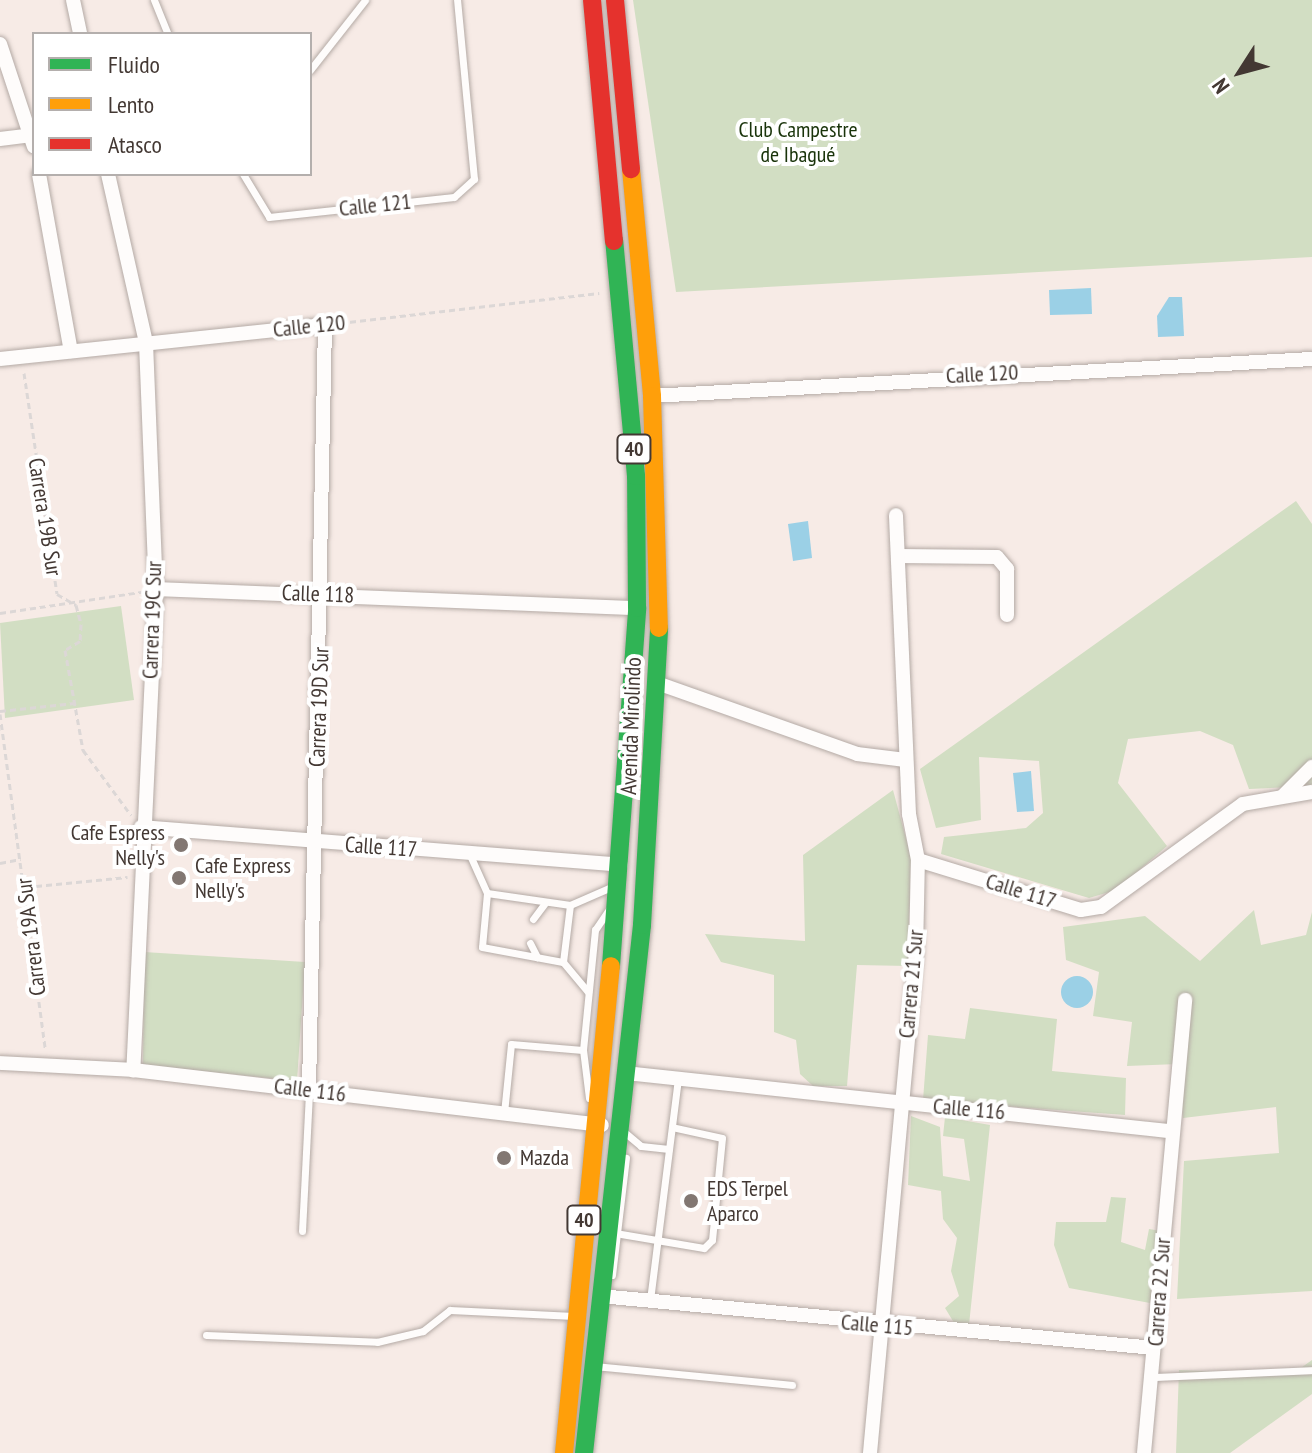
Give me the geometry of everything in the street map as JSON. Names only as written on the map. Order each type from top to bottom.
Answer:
[{"type":"main road","name":"Avenida Mirolindo","points":[[564,1453],[592,1124],[620,865],[637,608],[636,476],[592,0]]},
{"type":"main road","name":"Avenida Mirolindo","points":[[584,1453],[625,1073],[657,683],[652,396],[615,0]]},
{"type":"street","points":[[73,0],[80,32]]},
{"type":"street","points":[[0,44],[32,136]]},
{"type":"street","points":[[0,139],[32,139]]},
{"type":"street","points":[[39,176],[71,351]]},
{"type":"street","name":"Carrera 19C Sur","points":[[108,176],[146,343],[156,589],[141,827],[133,1070]]},
{"type":"street","name":"Calle 120","points":[[0,359],[325,325]]},
{"type":"street","name":"Carrera 19D Sur","points":[[309,1089],[322,594],[325,325]]},
{"type":"street","name":"Calle 120","points":[[652,396],[1312,359]]},
{"type":"street","name":"Carrera 21 Sur","points":[[870,1453],[918,860],[906,760],[896,515]]},
{"type":"street","points":[[898,556],[997,557],[1007,569],[1007,615]]},
{"type":"street","name":"Calle 118","points":[[156,589],[637,608]]},
{"type":"street","points":[[657,683],[857,754],[906,760]]},
{"type":"street","points":[[1284,795],[1312,767]]},
{"type":"street","points":[[1284,795],[1312,792]]},
{"type":"street","name":"Calle 117","points":[[918,860],[1081,910],[1122,897],[1222,817],[1284,795]]},
{"type":"street","name":"Calle 117","points":[[141,827],[620,865]]},
{"type":"street","name":"Carrera 22 Sur","points":[[1144,1453],[1153,1377],[1168,1131],[1185,1000]]},
{"type":"street","name":"Calle 116","points":[[0,1063],[133,1070],[309,1089],[504,1116],[619,1127]]},
{"type":"street","name":"Calle 116","points":[[625,1073],[1168,1131]]},
{"type":"street","name":"Calle 115","points":[[600,1295],[879,1326],[1154,1348]]},
{"type":"lane","points":[[154,0],[167,32]]},
{"type":"lane","points":[[312,67],[365,0]]},
{"type":"lane","name":"Calle 121","points":[[244,176],[269,217],[454,197],[474,179],[457,0]]},
{"type":"lane","points":[[469,853],[487,893],[482,947],[563,962],[588,992]]},
{"type":"lane","points":[[487,893],[570,905],[617,892]]},
{"type":"lane","points":[[592,1124],[583,1050],[588,992],[595,930],[617,892]]},
{"type":"lane","points":[[533,919],[546,902]]},
{"type":"lane","points":[[563,962],[570,905]]},
{"type":"lane","points":[[530,943],[537,957]]},
{"type":"lane","points":[[504,1116],[511,1044],[583,1050]]},
{"type":"lane","points":[[650,1300],[678,1079]]},
{"type":"lane","points":[[302,1231],[309,1089]]},
{"type":"lane","points":[[619,1127],[641,1146],[669,1149]]},
{"type":"lane","points":[[600,1295],[617,1266],[629,1174],[619,1127]]},
{"type":"lane","points":[[621,1234],[704,1248],[712,1240],[722,1138],[672,1127]]},
{"type":"lane","points":[[206,1335],[377,1342],[423,1331],[450,1310],[576,1317]]},
{"type":"lane","points":[[593,1365],[792,1385]]},
{"type":"lane","points":[[1153,1377],[1312,1370]]},
{"type":"path","name":"Calle 120","points":[[325,325],[619,291]]},
{"type":"path","name":"Carrera 19B Sur","points":[[21,356],[57,594],[66,603],[76,605],[81,624],[80,641],[65,650],[83,750],[141,827]]},
{"type":"path","points":[[0,613],[156,589]]},
{"type":"path","points":[[0,713],[75,703]]},
{"type":"path","name":"Carrera 19A Sur","points":[[0,713],[26,887],[47,1065]]},
{"type":"path","points":[[0,863],[21,859]]},
{"type":"path","points":[[26,887],[140,876]]},
{"type":"green space","name":"Club Campestre de Ibagué","points":[[633,0],[1312,0],[1312,257],[676,292]]},
{"type":"green space","points":[[1296,501],[1312,524],[1312,786],[1249,789],[1233,745],[1200,731],[1128,739],[1118,783],[1167,846],[1116,890],[1089,898],[941,854],[944,837],[1026,828],[1043,813],[1039,761],[979,757],[981,820],[936,828],[920,769]]},
{"type":"green space","points":[[121,606],[134,700],[5,718],[0,623]]},
{"type":"green space","points":[[893,790],[911,857],[908,966],[857,965],[847,1086],[813,1086],[800,1074],[796,1040],[774,1032],[774,975],[721,962],[705,934],[805,941],[803,855]]},
{"type":"green space","points":[[1254,910],[1261,945],[1306,935],[1312,912],[1312,1291],[1177,1299],[1184,1161],[1279,1153],[1276,1107],[1183,1118],[1178,1064],[1127,1066],[1132,1022],[1093,1016],[1099,972],[1066,960],[1063,927],[1145,916],[1200,961]]},
{"type":"green space","points":[[144,952],[305,962],[297,1081],[143,1065]]},
{"type":"green space","points":[[970,1008],[1057,1019],[1052,1071],[1126,1078],[1125,1115],[923,1100],[928,1035],[965,1039]]},
{"type":"green space","points":[[911,1116],[940,1127],[943,1176],[970,1181],[964,1139],[943,1136],[945,1117],[990,1125],[969,1325],[956,1326],[945,1308],[959,1296],[951,1271],[957,1238],[943,1219],[941,1191],[908,1185]]},
{"type":"green space","points":[[1111,1197],[1126,1198],[1121,1242],[1145,1250],[1149,1229],[1161,1231],[1150,1303],[1069,1288],[1054,1245],[1056,1222],[1106,1222]]},
{"type":"green space","points":[[1312,1360],[1312,1394],[1230,1453],[1176,1453],[1179,1370],[1291,1375]]},
{"type":"water","points":[[1091,288],[1092,314],[1050,315],[1049,290]]},
{"type":"water","points":[[1169,297],[1182,297],[1184,336],[1158,337],[1157,316]]},
{"type":"water","points":[[808,521],[812,558],[793,561],[788,524]]},
{"type":"water","points":[[1031,771],[1034,811],[1017,812],[1013,773]]},
{"type":"water","points":[[1077,976],[1088,981],[1093,992],[1088,1003],[1077,1008],[1066,1003],[1061,992],[1066,981]]},
{"type":"traffic: fast","points":[[611,966],[637,608],[636,476],[614,241]]},
{"type":"traffic: fast","points":[[584,1453],[642,925],[659,628]]},
{"type":"traffic: slow","points":[[631,169],[652,396],[659,628]]},
{"type":"traffic: slow","points":[[564,1453],[611,966]]},
{"type":"traffic: jam","points":[[592,0],[614,241]]},
{"type":"traffic: jam","points":[[615,0],[631,169]]},
{"type":"place","name":"Cafe Espress Nelly's","points":[[181,845]]},
{"type":"place","name":"Cafe Express Nelly's","points":[[179,878]]},
{"type":"place","name":"Mazda","points":[[504,1158]]},
{"type":"place","name":"EDS Terpel Aparco","points":[[691,1201]]}]
